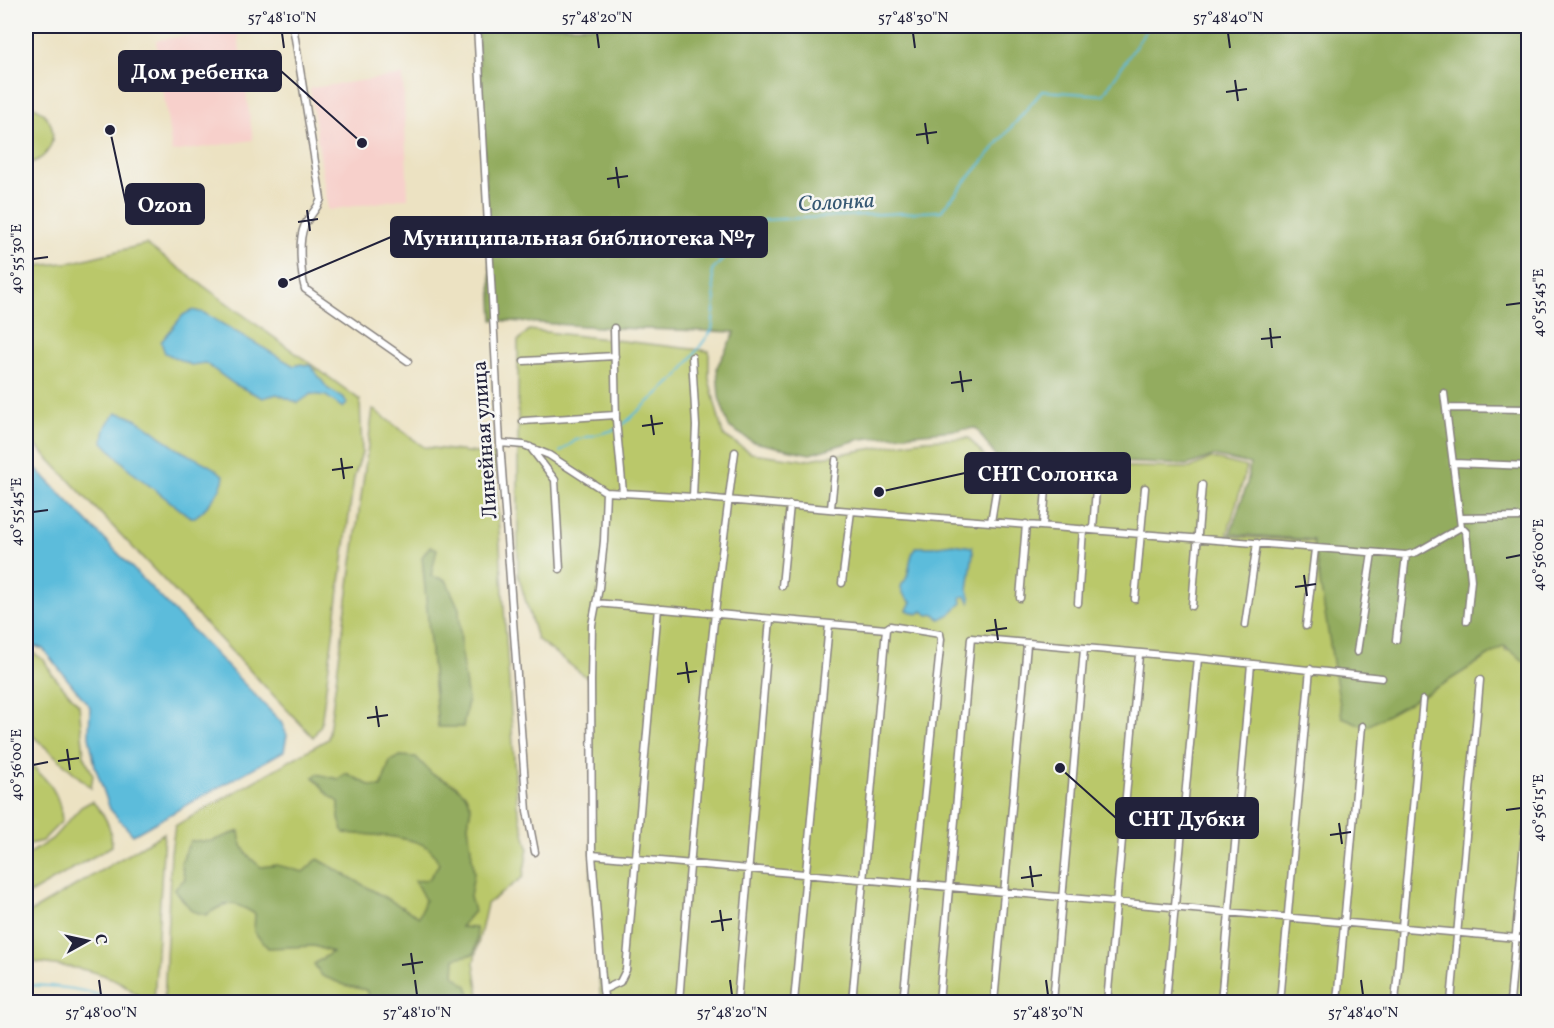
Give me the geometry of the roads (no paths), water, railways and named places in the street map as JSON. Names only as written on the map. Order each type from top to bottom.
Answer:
[{"type":"street","points":[[293,26],[321,199],[317,210],[303,227],[300,273],[305,289],[408,361]]},
{"type":"street","name":"Линейная улица","points":[[477,26],[500,443],[526,811],[535,852]]},
{"type":"street","points":[[614,328],[616,415],[623,492]]},
{"type":"street","points":[[524,361],[615,356]]},
{"type":"street","points":[[692,357],[696,426],[693,497]]},
{"type":"street","points":[[1444,393],[1461,527],[1466,532],[1471,580],[1467,621]]},
{"type":"street","points":[[1446,408],[1528,409]]},
{"type":"street","points":[[523,421],[616,415]]},
{"type":"street","points":[[500,443],[515,443],[549,455],[606,492],[693,497],[1406,555],[1417,552],[1461,527]]},
{"type":"street","points":[[530,447],[555,480],[560,569]]},
{"type":"street","points":[[679,1002],[689,862],[735,452]]},
{"type":"street","points":[[831,508],[836,460]]},
{"type":"street","points":[[1454,463],[1528,466]]},
{"type":"street","points":[[991,522],[999,473]]},
{"type":"street","points":[[1093,529],[1097,476]]},
{"type":"street","points":[[1043,525],[1047,477]]},
{"type":"street","points":[[1192,606],[1202,485]]},
{"type":"street","points":[[1135,599],[1145,488]]},
{"type":"street","points":[[605,1002],[592,855],[591,670],[592,626],[604,541],[606,492]]},
{"type":"street","points":[[782,586],[790,505]]},
{"type":"street","points":[[842,584],[851,511]]},
{"type":"street","points":[[1461,518],[1521,517]]},
{"type":"street","points":[[1020,598],[1026,524]]},
{"type":"street","points":[[1078,603],[1083,529]]},
{"type":"street","points":[[1245,625],[1257,543]]},
{"type":"street","points":[[1306,627],[1315,549]]},
{"type":"street","points":[[1357,652],[1372,553]]},
{"type":"street","points":[[1396,640],[1406,555]]},
{"type":"street","points":[[596,603],[886,629],[890,626],[940,634],[903,1002]]},
{"type":"street","points":[[603,990],[620,982],[626,970],[658,608]]},
{"type":"street","points":[[737,1002],[770,619]]},
{"type":"street","points":[[794,1002],[829,624]]},
{"type":"street","points":[[852,1002],[886,629]]},
{"type":"street","points":[[939,1002],[971,639],[1198,658],[1382,678]]},
{"type":"street","points":[[994,1002],[1027,645]]},
{"type":"street","points":[[1053,1002],[1084,649]]},
{"type":"street","points":[[1107,1002],[1139,655]]},
{"type":"street","points":[[1166,1002],[1198,658]]},
{"type":"street","points":[[1221,1002],[1251,664]]},
{"type":"street","points":[[1280,1002],[1310,669]]},
{"type":"street","points":[[1451,1002],[1480,680]]},
{"type":"street","points":[[1395,1002],[1423,700]]},
{"type":"street","points":[[1337,1002],[1362,726]]},
{"type":"street","points":[[1510,1002],[1528,797]]},
{"type":"street","points":[[592,855],[1528,939]]},
{"type":"water","points":[[192,310],[204,313],[294,366],[301,364],[311,366],[328,389],[344,398],[347,403],[343,408],[326,396],[311,394],[298,403],[277,394],[263,398],[234,384],[205,363],[191,365],[165,353],[161,342],[183,315]]},
{"type":"water","points":[[117,413],[134,418],[178,449],[224,476],[221,487],[213,499],[195,517],[190,517],[132,472],[103,442],[106,426]]},
{"type":"water","points":[[26,458],[281,722],[287,735],[284,751],[133,835],[110,809],[95,766],[89,736],[90,707],[43,649],[26,643]]},
{"type":"water","points":[[953,544],[972,547],[968,590],[970,603],[966,596],[961,597],[962,603],[950,614],[940,619],[935,614],[928,615],[923,611],[917,614],[907,610],[911,602],[901,587],[909,571],[916,547]]},
{"type":"waterway","name":"Солонка","points":[[560,452],[576,440],[618,429],[679,375],[712,330],[715,302],[712,270],[764,220],[941,211],[1042,91],[1103,95],[1149,26]]},
{"type":"waterway","points":[[26,985],[83,991],[113,1002]]},
{"type":"place","name":"Ozon","points":[[110,130]]},
{"type":"place","name":"Дом ребенка","points":[[362,143]]},
{"type":"place","name":"Муниципальная библиотека №7","points":[[283,283]]},
{"type":"place","name":"СНТ Солонка","points":[[879,492]]},
{"type":"place","name":"СНТ Дубки","points":[[1060,768]]}]
